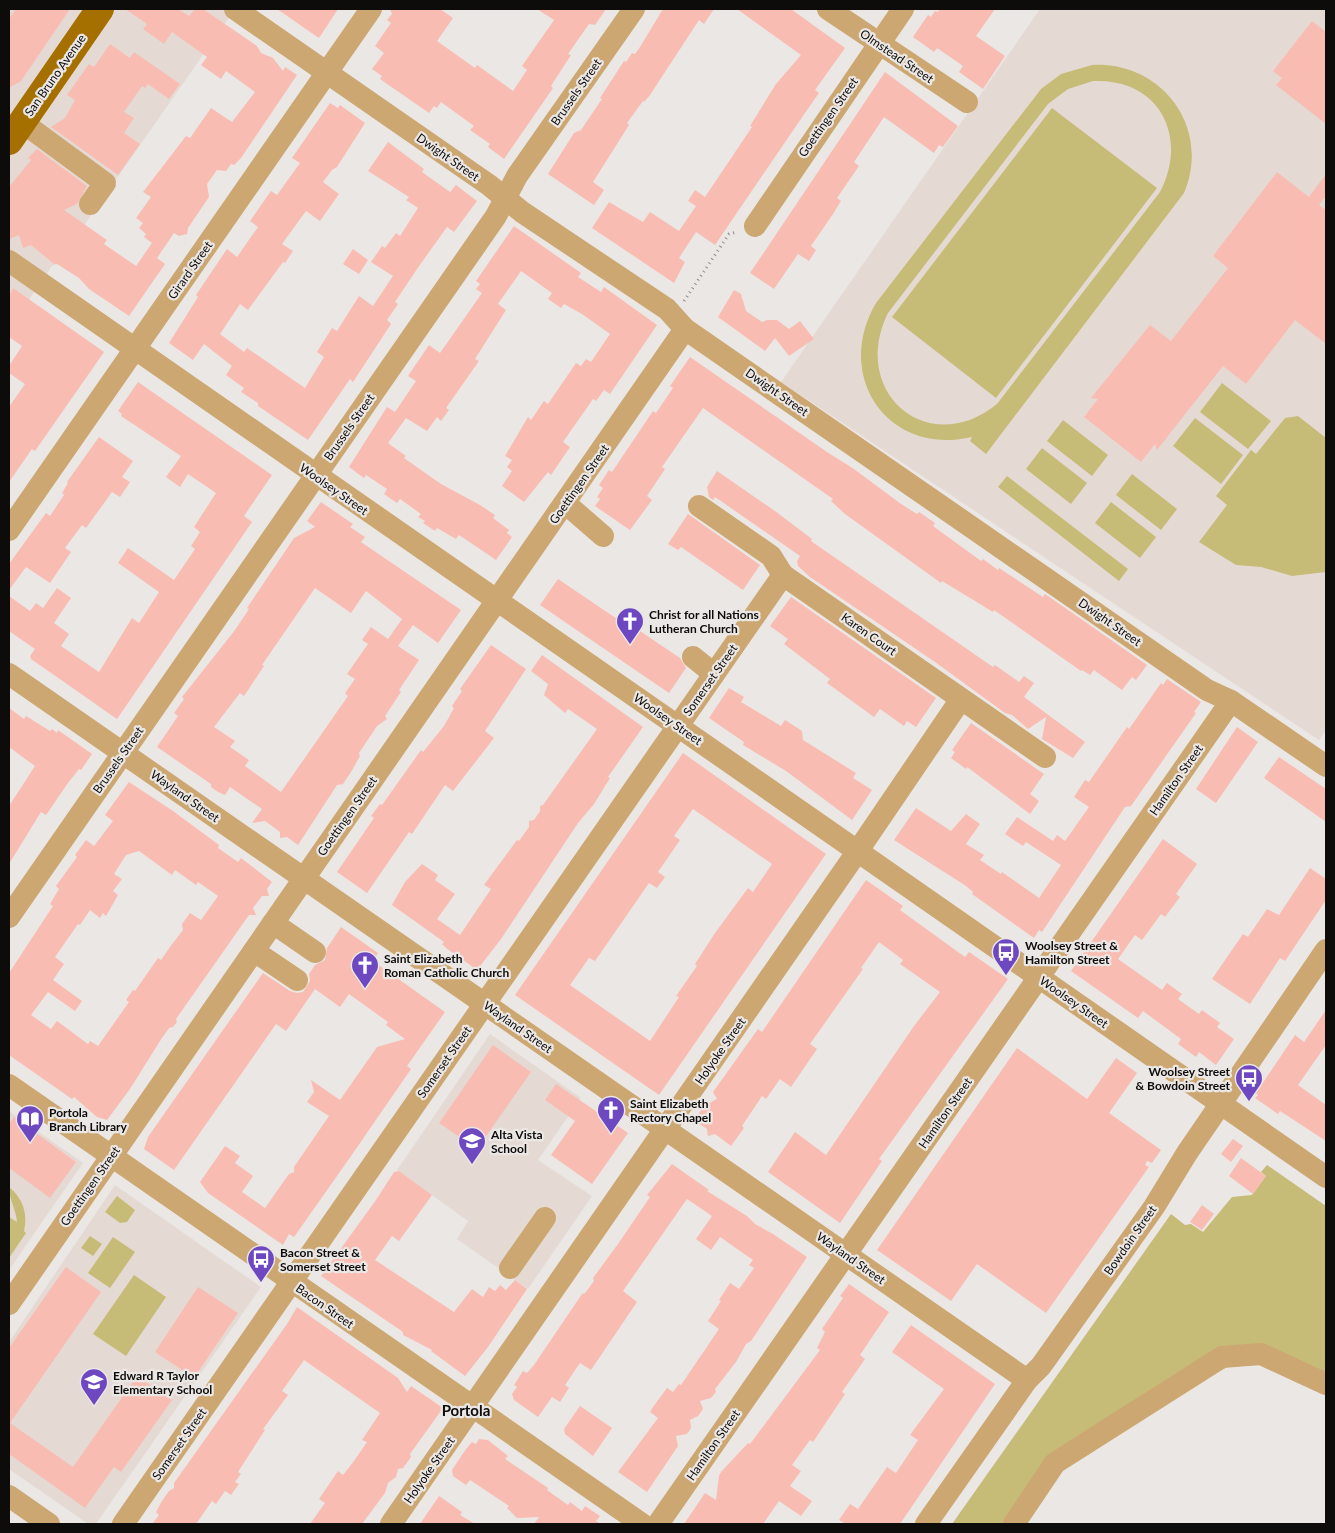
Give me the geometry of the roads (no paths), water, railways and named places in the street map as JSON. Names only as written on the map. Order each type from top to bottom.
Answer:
[{"type":"main road","name":"San Bruno Avenue","points":[[15,131],[100,9]]},
{"type":"street","name":"Dwight Street","points":[[235,9],[327,72],[522,212],[668,309],[680,323],[1207,690],[1231,701],[1326,766]]},
{"type":"street","name":"Girard Street","points":[[9,530],[371,9]]},
{"type":"street","name":"Brussels Street","points":[[9,917],[496,216],[517,176],[634,9]]},
{"type":"street","name":"Olmstead Street","points":[[828,9],[967,102]]},
{"type":"street","name":"Goettingen Street","points":[[755,226],[903,9]]},
{"type":"street","points":[[15,131],[104,183],[90,204]]},
{"type":"street","name":"Woolsey Street","points":[[9,261],[496,602],[678,726],[1326,1177]]},
{"type":"street","name":"Goettingen Street","points":[[9,1304],[565,503],[680,323]]},
{"type":"street","points":[[565,503],[603,536]]},
{"type":"street","name":"Karen Court","points":[[698,506],[771,556],[783,575],[1045,757]]},
{"type":"street","name":"Somerset Street","points":[[123,1524],[783,575]]},
{"type":"street","points":[[693,657],[714,674]]},
{"type":"street","name":"Wayland Street","points":[[9,674],[1027,1380]]},
{"type":"street","name":"Holyoke Street","points":[[391,1524],[666,1130],[961,699]]},
{"type":"street","name":"Hamilton Street","points":[[658,1524],[1231,701]]},
{"type":"street","points":[[273,923],[314,952]]},
{"type":"street","name":"Bowdoin Street","points":[[926,1524],[1027,1380],[1042,1366],[1154,1207],[1187,1153],[1326,950]]},
{"type":"street","points":[[254,951],[296,980]]},
{"type":"street","name":"Bacon Street","points":[[9,1085],[291,1283],[642,1524]]},
{"type":"street","points":[[510,1268],[545,1218]]},
{"type":"street","points":[[1014,1524],[1055,1463],[1222,1357],[1261,1354],[1326,1384]]},
{"type":"street","points":[[9,1496],[49,1524]]},
{"type":"place","name":"Christ for all Nations Lutheran Church","points":[[630,645]]},
{"type":"place","name":"Woolsey Street & Hamilton Street","points":[[1006,976]]},
{"type":"place","name":"Saint Elizabeth Roman Catholic Church","points":[[365,989]]},
{"type":"place","name":"Woolsey Street & Bowdoin Street","points":[[1249,1102]]},
{"type":"place","name":"Saint Elizabeth Rectory Chapel","points":[[611,1134]]},
{"type":"place","name":"Portola Branch Library","points":[[30,1143]]},
{"type":"place","name":"Alta Vista School","points":[[472,1165]]},
{"type":"place","name":"Bacon Street & Somerset Street","points":[[261,1283]]},
{"type":"place","name":"Edward R Taylor Elementary School","points":[[94,1406]]},
{"type":"district","name":"Portola","points":[[466,1410]]}]
